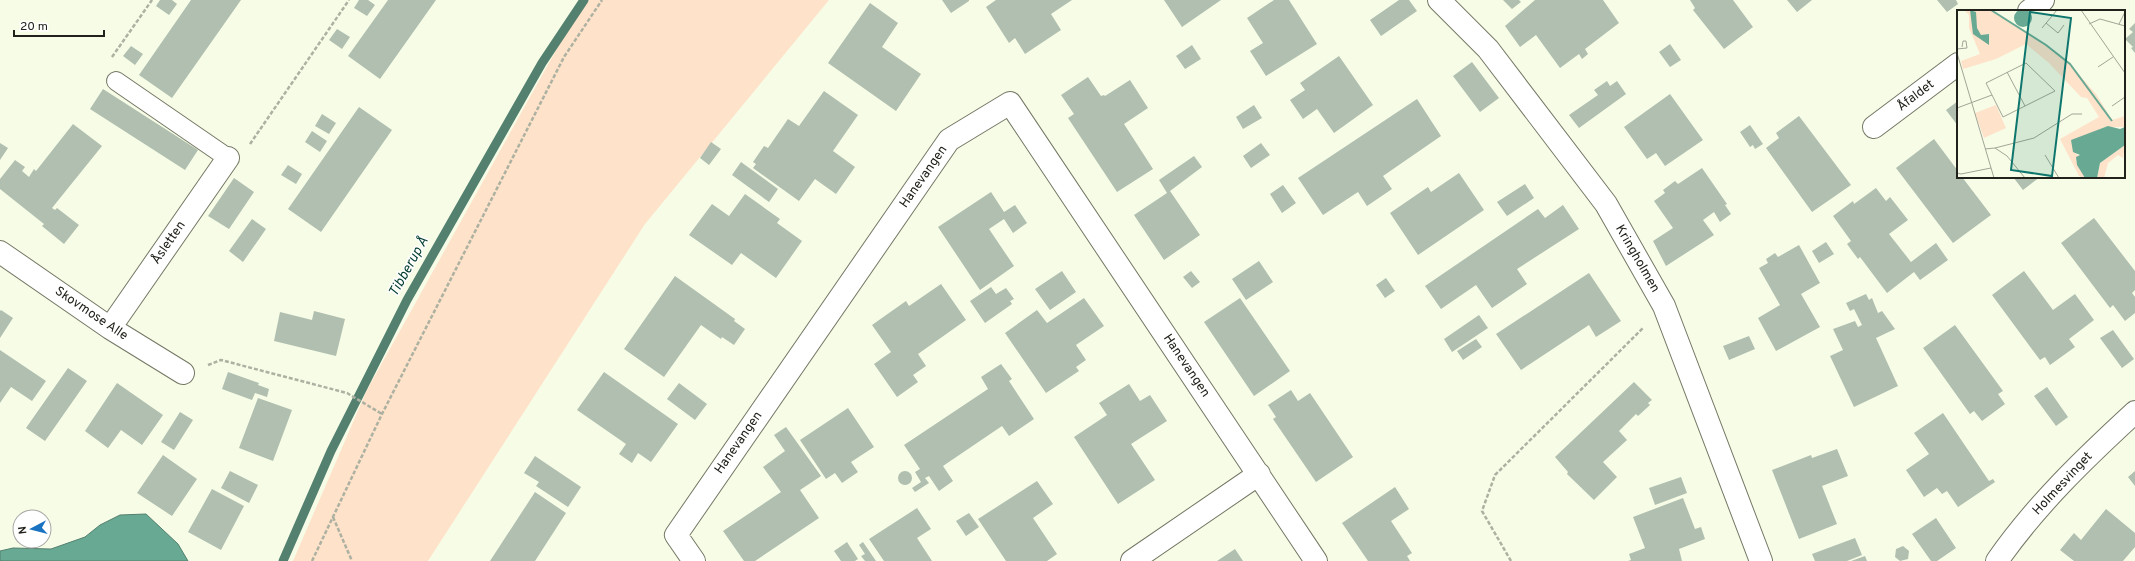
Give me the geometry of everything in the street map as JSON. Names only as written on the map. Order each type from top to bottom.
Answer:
[{"type":"street","name":"Kringholmen","points":[[1439,0],[1488,49],[1606,204],[1664,306],[1761,561]]},
{"type":"street","points":[[2030,10],[2043,0]]},
{"type":"street","name":"Åfaldet","points":[[1874,127],[1957,65]]},
{"type":"street","name":"Hanevangen","points":[[694,561],[676,535],[949,140],[1010,103],[1316,561]]},
{"type":"street","name":"Åsletten","points":[[110,328],[228,158]]},
{"type":"street","name":"Skovmose Alle","points":[[0,252],[110,328],[183,373]]},
{"type":"street","name":"Holmesvinget","points":[[1997,561],[2017,533],[2079,464],[2135,412]]},
{"type":"street","points":[[1132,561],[1259,474]]},
{"type":"lane","points":[[116,81],[228,158]]},
{"type":"path","points":[[116,81],[111,59],[152,0]]},
{"type":"path","points":[[228,158],[243,154],[349,0]]},
{"type":"path","points":[[312,561],[382,414],[564,57],[602,0]]},
{"type":"path","points":[[1511,561],[1482,511],[1495,475],[1664,306]]},
{"type":"path","points":[[183,373],[221,360],[347,394],[382,414]]},
{"type":"path","points":[[333,516],[352,561]]},
{"type":"shaded area","points":[[584,0],[829,0],[645,224],[428,561],[293,561],[367,390]]},
{"type":"shaded area","points":[[146,514],[178,544],[188,561],[0,561],[0,551],[12,548],[52,549],[85,537],[100,525],[120,515]]},
{"type":"building","points":[[160,0],[172,0],[177,4],[169,15],[156,6]]},
{"type":"building","points":[[191,0],[241,0],[172,98],[139,75]]},
{"type":"building","points":[[359,0],[368,0],[375,5],[367,16],[354,8]]},
{"type":"building","points":[[388,0],[436,0],[380,79],[348,56]]},
{"type":"building","points":[[942,0],[969,0],[969,1],[951,13]]},
{"type":"building","points":[[996,0],[1072,0],[1051,14],[1061,30],[1025,54],[1015,38],[1009,43],[986,7]]},
{"type":"building","points":[[1164,0],[1221,0],[1182,27]]},
{"type":"building","points":[[1274,0],[1289,0],[1317,44],[1266,76],[1250,51],[1263,43],[1247,18]]},
{"type":"building","points":[[1399,0],[1409,0],[1417,11],[1381,36],[1370,20]]},
{"type":"building","points":[[1503,0],[1519,0],[1521,2],[1512,9]]},
{"type":"building","points":[[1535,0],[1603,0],[1619,23],[1585,49],[1588,54],[1582,59],[1579,54],[1560,68],[1536,35],[1520,47],[1505,26]]},
{"type":"building","points":[[1690,0],[1733,0],[1753,27],[1724,49],[1693,10],[1695,8]]},
{"type":"building","points":[[1787,0],[1812,0],[1797,12]]},
{"type":"building","points":[[1937,0],[1956,0],[1958,4],[1947,12]]},
{"type":"building","points":[[870,3],[898,23],[882,47],[921,74],[896,111],[828,63]]},
{"type":"building","points":[[2135,23],[2135,53],[2131,48],[2133,47],[2125,39],[2133,32],[2129,29]]},
{"type":"building","points":[[337,29],[350,37],[342,49],[329,40]]},
{"type":"building","points":[[1670,44],[1681,60],[1670,67],[1659,52]]},
{"type":"building","points":[[1192,45],[1201,59],[1185,69],[1176,56]]},
{"type":"building","points":[[131,46],[143,54],[135,65],[123,56]]},
{"type":"building","points":[[1339,56],[1373,105],[1334,133],[1317,109],[1303,119],[1290,100],[1305,90],[1300,83]]},
{"type":"building","points":[[1472,62],[1499,98],[1480,112],[1453,76]]},
{"type":"building","points":[[1088,77],[1101,96],[1105,96],[1130,80],[1148,108],[1124,124],[1153,169],[1117,192],[1068,118],[1074,114],[1061,95]]},
{"type":"building","points":[[1607,81],[1610,86],[1617,81],[1626,94],[1579,128],[1569,115],[1598,95],[1594,90]]},
{"type":"building","points":[[103,89],[198,150],[185,170],[90,109]]},
{"type":"building","points":[[824,91],[858,115],[833,151],[855,167],[836,194],[815,179],[799,201],[753,168],[756,164],[753,162],[764,146],[768,148],[788,119],[799,126]]},
{"type":"building","points":[[1670,94],[1703,140],[1665,166],[1656,153],[1647,159],[1624,127]]},
{"type":"building","points":[[1417,99],[1441,136],[1383,176],[1392,189],[1367,206],[1358,192],[1323,215],[1298,178]]},
{"type":"building","points":[[1957,102],[1957,125],[1946,110]]},
{"type":"building","points":[[1254,105],[1262,118],[1243,129],[1236,117]]},
{"type":"building","points":[[359,107],[392,130],[321,232],[288,209]]},
{"type":"building","points":[[322,114],[336,123],[329,134],[315,126]]},
{"type":"building","points":[[1799,116],[1851,185],[1812,212],[1766,148],[1779,138],[1776,133]]},
{"type":"building","points":[[73,124],[102,146],[52,208],[55,210],[57,208],[79,225],[64,244],[42,226],[44,224],[0,189],[0,179],[15,160],[25,167],[22,171],[29,177],[34,169],[36,171]]},
{"type":"building","points":[[1750,125],[1763,144],[1755,149],[1753,145],[1750,147],[1740,132]]},
{"type":"building","points":[[312,131],[327,141],[320,152],[305,142]]},
{"type":"building","points":[[1934,139],[1957,170],[1957,178],[1963,178],[1991,215],[1953,243],[1896,168]]},
{"type":"building","points":[[711,142],[721,149],[709,165],[700,158]]},
{"type":"building","points":[[0,143],[8,148],[0,160]]},
{"type":"building","points":[[1261,143],[1270,155],[1251,168],[1243,156]]},
{"type":"building","points":[[1194,156],[1202,167],[1170,191],[1200,235],[1164,260],[1134,215],[1167,193],[1159,180]]},
{"type":"building","points":[[741,162],[778,189],[769,202],[732,175]]},
{"type":"building","points":[[288,165],[302,174],[296,184],[281,175]]},
{"type":"building","points":[[1702,168],[1727,204],[1725,205],[1731,214],[1720,222],[1714,212],[1703,220],[1714,235],[1666,266],[1653,241],[1673,228],[1654,201],[1665,193],[1663,190],[1675,181],[1678,184]]},
{"type":"building","points":[[1459,173],[1484,210],[1418,255],[1390,213],[1428,187],[1431,192]]},
{"type":"building","points":[[234,178],[254,192],[229,229],[208,216]]},
{"type":"building","points":[[2014,178],[2039,178],[2023,190]]},
{"type":"building","points":[[1525,184],[1534,198],[1507,216],[1497,202]]},
{"type":"building","points":[[1283,185],[1296,203],[1282,213],[1270,194]]},
{"type":"building","points":[[1876,188],[1886,201],[1890,197],[1908,220],[1889,234],[1911,262],[1936,243],[1948,260],[1920,280],[1914,272],[1887,293],[1860,257],[1858,259],[1847,244],[1851,241],[1833,216],[1853,201],[1854,204]]},
{"type":"building","points":[[991,192],[1004,212],[1015,205],[1027,223],[1013,233],[1004,219],[989,229],[1014,266],[980,290],[938,227]]},
{"type":"building","points":[[745,194],[780,219],[777,223],[802,241],[776,278],[741,253],[732,265],[689,235],[712,204],[729,216]]},
{"type":"building","points":[[1563,205],[1579,229],[1517,269],[1527,284],[1492,308],[1476,285],[1441,309],[1425,286],[1538,209],[1545,218]]},
{"type":"building","points":[[2094,218],[2135,271],[2135,290],[2132,293],[2135,297],[2135,313],[2125,321],[2113,305],[2110,308],[2061,243]]},
{"type":"building","points":[[252,219],[266,229],[243,262],[229,251]]},
{"type":"building","points":[[1826,242],[1834,254],[1819,263],[1812,251]]},
{"type":"building","points":[[1799,245],[1820,283],[1801,294],[1820,327],[1776,351],[1758,318],[1780,305],[1759,268],[1768,263],[1766,259],[1775,253],[1778,257]]},
{"type":"building","points":[[1259,261],[1273,282],[1246,300],[1232,279]]},
{"type":"building","points":[[1062,271],[1076,292],[1050,310],[1035,289]]},
{"type":"building","points":[[1191,271],[1200,282],[1192,288],[1183,277]]},
{"type":"building","points":[[2024,271],[2053,310],[2075,294],[2094,320],[2069,339],[2075,347],[2050,365],[2045,357],[2040,360],[1992,295]]},
{"type":"building","points":[[1589,273],[1621,321],[1596,337],[1589,325],[1521,370],[1496,334]]},
{"type":"building","points":[[675,276],[735,319],[734,321],[745,329],[734,345],[722,337],[721,339],[701,325],[664,377],[624,349]]},
{"type":"building","points":[[1386,278],[1395,291],[1385,298],[1376,285]]},
{"type":"building","points":[[941,284],[966,320],[918,354],[926,366],[913,375],[918,382],[897,397],[874,364],[891,352],[872,325],[906,301],[909,306]]},
{"type":"building","points":[[991,287],[996,294],[1006,288],[1014,299],[1010,301],[1012,304],[985,323],[970,301]]},
{"type":"building","points":[[1866,294],[1869,300],[1872,298],[1878,313],[1882,311],[1895,329],[1876,338],[1898,386],[1854,407],[1830,356],[1843,350],[1833,329],[1855,321],[1858,327],[1862,325],[1854,309],[1850,311],[1846,303]]},
{"type":"building","points":[[1084,298],[1104,326],[1076,345],[1086,360],[1076,367],[1079,371],[1046,393],[1005,333],[1037,310],[1047,323]]},
{"type":"building","points":[[1240,298],[1290,371],[1254,396],[1204,322]]},
{"type":"building","points":[[1,310],[13,318],[0,338],[0,311]]},
{"type":"building","points":[[314,311],[345,319],[336,356],[274,341],[280,312],[312,320]]},
{"type":"building","points":[[1479,315],[1488,328],[1452,352],[1444,339]]},
{"type":"building","points":[[1955,325],[2003,391],[1998,394],[2005,404],[1982,421],[1974,411],[1970,414],[1923,348]]},
{"type":"building","points":[[2113,330],[2134,359],[2122,368],[2100,338]]},
{"type":"building","points":[[1749,336],[1755,349],[1729,360],[1723,346]]},
{"type":"building","points":[[1476,339],[1482,347],[1463,360],[1457,351]]},
{"type":"building","points":[[0,350],[46,381],[32,401],[11,387],[0,403]]},
{"type":"building","points":[[1001,364],[1012,379],[1009,381],[1034,419],[1009,436],[1002,426],[943,466],[953,481],[939,491],[929,476],[925,478],[929,483],[915,492],[912,488],[921,482],[915,472],[920,469],[904,445],[988,389],[981,377]]},
{"type":"building","points":[[68,368],[87,381],[45,441],[26,428]]},
{"type":"building","points":[[228,372],[259,383],[258,385],[269,389],[267,397],[255,393],[252,400],[222,389]]},
{"type":"building","points":[[604,372],[678,424],[651,462],[638,453],[632,463],[619,454],[626,444],[577,410]]},
{"type":"building","points":[[1634,382],[1652,400],[1648,403],[1650,405],[1638,416],[1636,414],[1619,431],[1627,440],[1603,462],[1617,477],[1594,500],[1567,474],[1568,472],[1555,457]]},
{"type":"building","points":[[117,383],[163,415],[142,445],[121,430],[108,448],[85,431]]},
{"type":"building","points":[[679,383],[707,404],[695,420],[667,399]]},
{"type":"building","points":[[1129,384],[1140,401],[1150,395],[1167,421],[1131,444],[1155,480],[1118,504],[1074,437],[1107,415],[1099,403]]},
{"type":"building","points":[[2047,387],[2068,417],[2056,426],[2034,396]]},
{"type":"building","points":[[1291,390],[1298,401],[1310,393],[1353,457],[1316,482],[1273,419],[1276,417],[1268,405]]},
{"type":"building","points":[[258,398],[292,410],[273,461],[239,448]]},
{"type":"building","points":[[848,408],[874,447],[851,462],[858,472],[842,483],[835,473],[826,479],[800,440]]},
{"type":"building","points":[[180,412],[193,420],[174,450],[161,442]]},
{"type":"building","points":[[1943,413],[1989,481],[1993,479],[1995,482],[1958,507],[1947,491],[1942,494],[1937,488],[1924,497],[1906,470],[1929,454],[1914,433]]},
{"type":"building","points":[[786,427],[821,476],[800,490],[819,518],[755,561],[744,561],[723,531],[781,492],[763,467],[785,451],[774,435]]},
{"type":"building","points":[[1837,449],[1848,476],[1822,486],[1837,524],[1799,539],[1772,470],[1811,455],[1812,458]]},
{"type":"building","points":[[163,455],[197,479],[172,516],[137,493]]},
{"type":"building","points":[[535,456],[581,487],[568,507],[536,486],[539,482],[524,473]]},
{"type":"building","points":[[230,471],[258,485],[249,503],[221,488]]},
{"type":"building","points":[[905,471],[910,473],[912,478],[910,483],[905,485],[900,483],[898,478],[900,473]]},
{"type":"building","points":[[2135,471],[2135,486],[2128,477]]},
{"type":"building","points":[[1681,477],[1687,493],[1655,505],[1649,488]]},
{"type":"building","points":[[1037,481],[1053,504],[1033,518],[1057,554],[1047,561],[1006,561],[978,519]]},
{"type":"building","points":[[1395,487],[1409,509],[1391,521],[1412,553],[1407,556],[1410,561],[1368,561],[1342,523]]},
{"type":"building","points":[[212,489],[244,506],[221,550],[188,532]]},
{"type":"building","points":[[535,492],[566,513],[535,561],[490,561]]},
{"type":"building","points":[[1683,498],[1695,529],[1701,527],[1705,539],[1679,549],[1682,561],[1628,561],[1631,560],[1629,554],[1645,548],[1633,517]]},
{"type":"building","points":[[917,508],[931,529],[917,538],[932,561],[884,561],[869,539]]},
{"type":"building","points":[[2106,509],[2135,533],[2135,547],[2123,561],[2074,561],[2060,550],[2074,533],[2081,540]]},
{"type":"building","points":[[969,513],[979,527],[966,536],[956,521]]},
{"type":"building","points":[[1936,518],[1956,548],[1937,561],[1931,561],[1912,534]]},
{"type":"building","points":[[1855,538],[1862,555],[1847,561],[1815,561],[1812,554]]},
{"type":"building","points":[[847,542],[858,559],[855,561],[841,561],[834,551]]},
{"type":"building","points":[[863,542],[876,561],[865,561],[861,556],[865,554],[859,545]]},
{"type":"building","points":[[1903,546],[1909,551],[1908,559],[1900,561],[1895,557],[1896,549]]},
{"type":"building","points":[[1235,549],[1243,561],[1217,561]]},
{"type":"building","points":[[1865,556],[1867,561],[1851,561]]},
{"type":"waterway","name":"Tibberup Å","points":[[283,561],[331,451],[407,300],[542,63],[584,0]]}]
